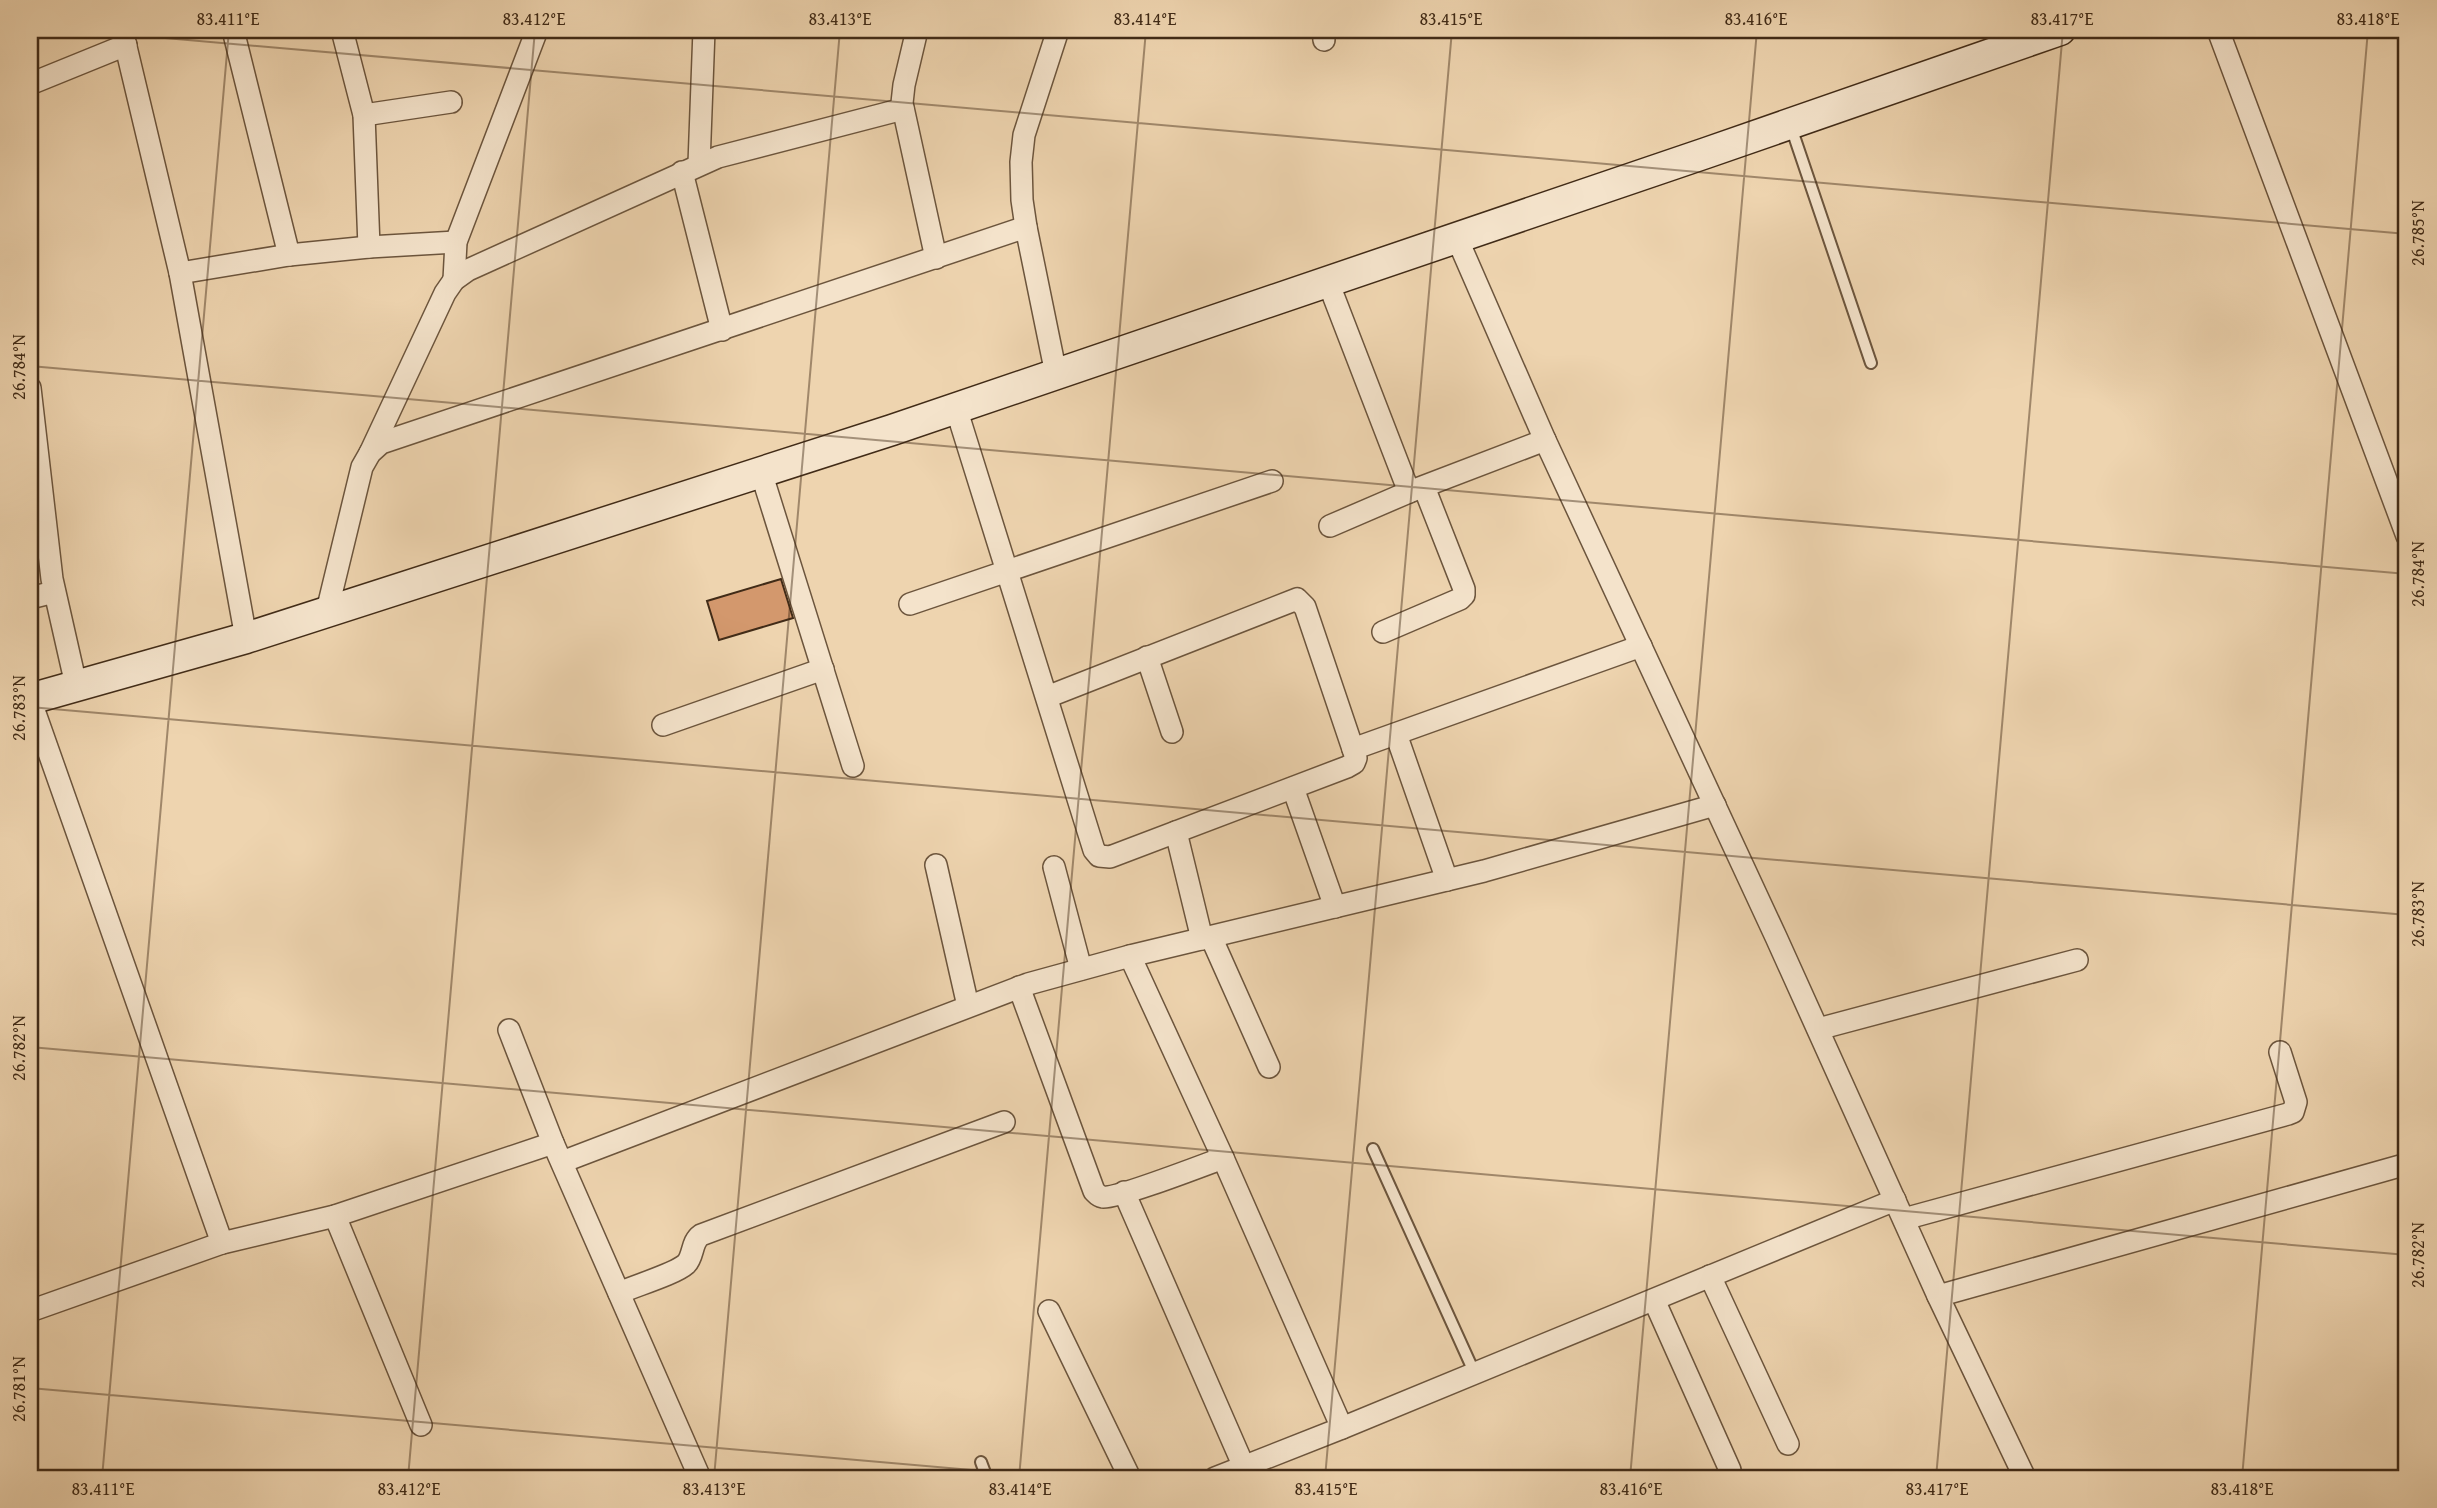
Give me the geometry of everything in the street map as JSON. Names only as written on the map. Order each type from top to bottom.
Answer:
[{"type":"main road","points":[[30,699],[246,638],[956,408],[2060,30]]},
{"type":"street","points":[[233,30],[289,254]]},
{"type":"street","points":[[342,30],[364,115],[369,247]]},
{"type":"street","points":[[454,279],[456,242],[537,30]]},
{"type":"street","points":[[704,30],[691,168],[722,330]]},
{"type":"street","points":[[917,30],[904,85],[904,109],[936,258]]},
{"type":"street","points":[[1056,374],[1026,227],[1021,187],[1024,135],[1058,30]]},
{"type":"street","points":[[2218,30],[2407,536]]},
{"type":"street","points":[[30,84],[124,37],[180,273],[246,638]]},
{"type":"street","points":[[364,115],[451,102]]},
{"type":"street","points":[[327,611],[362,467],[454,279],[468,270],[718,157],[904,109]]},
{"type":"street","points":[[370,453],[381,443],[1026,227]]},
{"type":"street","points":[[1456,236],[1545,440],[1818,1029],[1938,1296],[2025,1478]]},
{"type":"street","points":[[180,273],[289,254],[456,242]]},
{"type":"street","points":[[1328,282],[1416,490],[1464,589],[1464,595],[1460,599],[1383,632]]},
{"type":"street","points":[[30,388],[36,505],[76,685]]},
{"type":"street","points":[[956,408],[1094,850],[1099,856],[1110,857],[1293,788],[1347,767],[1354,763],[1356,758],[1305,607],[1297,599],[1047,697]]},
{"type":"street","points":[[1330,526],[1545,440]]},
{"type":"street","points":[[761,472],[853,766]]},
{"type":"street","points":[[910,604],[1272,481]]},
{"type":"street","points":[[30,598],[54,592]]},
{"type":"street","points":[[1353,749],[1641,646]]},
{"type":"street","points":[[1147,657],[1172,732]]},
{"type":"street","points":[[663,725],[823,669]]},
{"type":"street","points":[[30,699],[222,1243]]},
{"type":"street","points":[[1396,734],[1447,880]]},
{"type":"street","points":[[1293,788],[1335,907]]},
{"type":"street","points":[[30,1311],[222,1243],[335,1216],[558,1153],[1020,987],[1130,956],[1447,880],[1715,805]]},
{"type":"street","points":[[1176,832],[1206,938],[1269,1067]]},
{"type":"street","points":[[936,865],[968,1006]]},
{"type":"street","points":[[1054,867],[1081,969]]},
{"type":"street","points":[[1130,956],[1342,1428]]},
{"type":"street","points":[[1818,1029],[2077,961]]},
{"type":"street","points":[[1020,987],[1094,1191],[1105,1197],[1223,1158]]},
{"type":"street","points":[[509,1030],[558,1153],[700,1478]]},
{"type":"street","points":[[1215,1478],[1710,1276],[1899,1210],[2293,1112],[2296,1102],[2280,1052]]},
{"type":"street","points":[[619,1293],[682,1267],[691,1257],[696,1239],[701,1235],[1004,1122]]},
{"type":"street","points":[[1938,1296],[2407,1164]]},
{"type":"street","points":[[1124,1192],[1244,1467]]},
{"type":"street","points":[[335,1216],[421,1425]]},
{"type":"street","points":[[1710,1276],[1788,1444]]},
{"type":"street","points":[[1654,1300],[1730,1470]]},
{"type":"street","points":[[1049,1311],[1130,1478]]},
{"type":"lane","points":[[1790,124],[1871,363]]},
{"type":"lane","points":[[1373,1149],[1475,1374]]},
{"type":"lane","points":[[981,1462],[987,1478]]},
{"type":"building","points":[[781,579],[793,618],[719,640],[707,601]]}]
